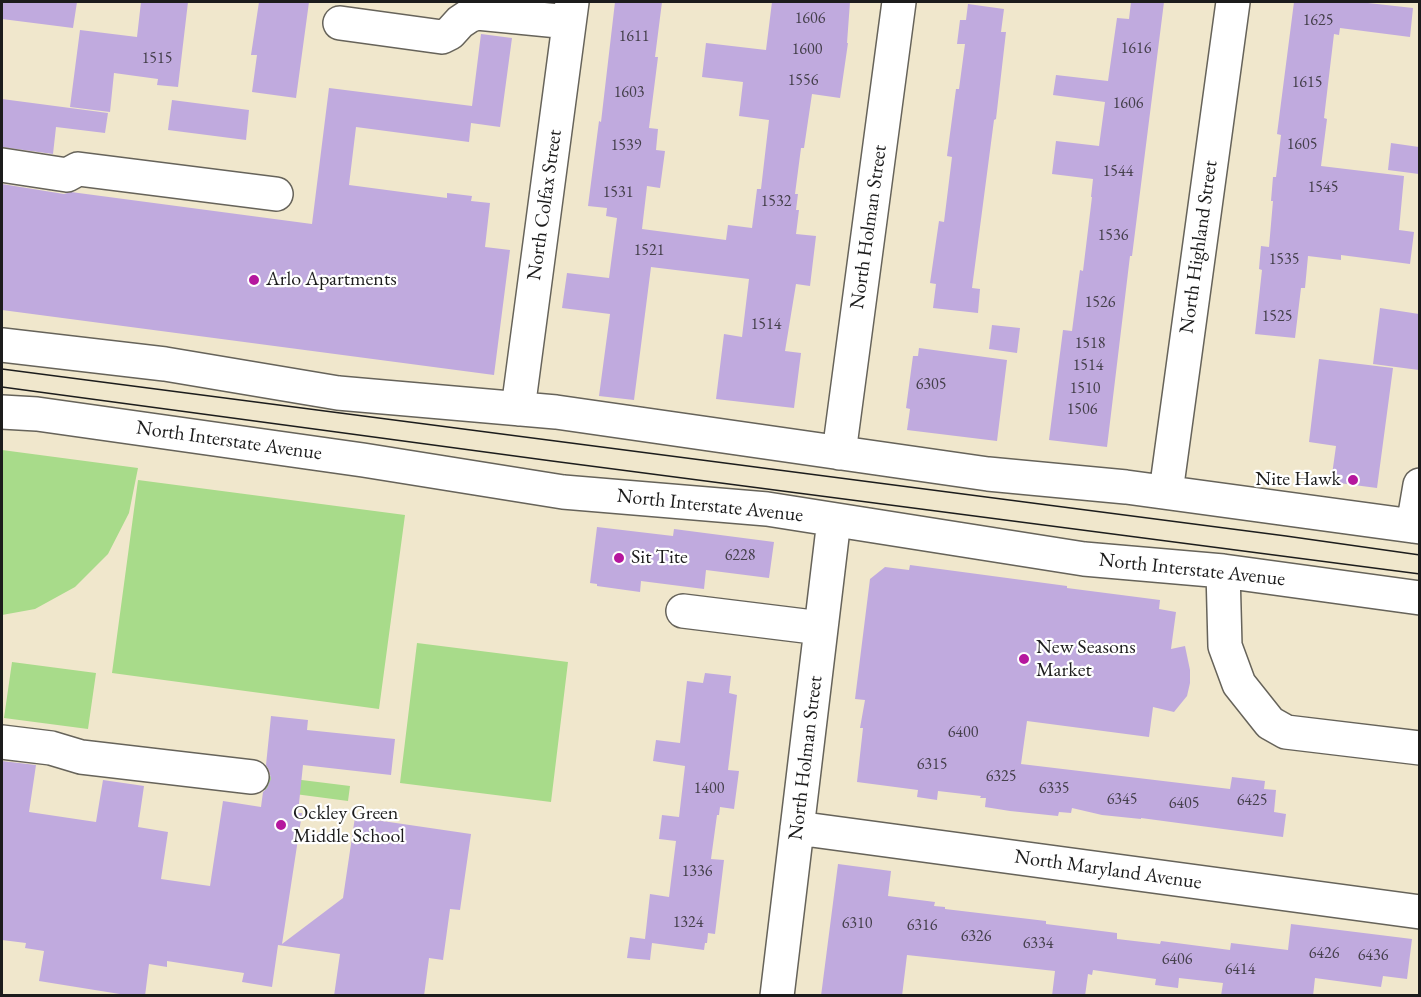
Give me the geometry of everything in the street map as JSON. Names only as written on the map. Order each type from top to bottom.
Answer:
[{"type":"street","name":"North Holman Street","points":[[839,453],[899,2]]},
{"type":"street","name":"North Highland Street","points":[[1166,492],[1233,2]]},
{"type":"street","points":[[340,23],[442,36],[450,33],[469,16],[477,13],[571,12]]},
{"type":"street","name":"North Colfax Street","points":[[518,409],[571,12]]},
{"type":"street","points":[[2,165],[67,175],[78,169],[276,194]]},
{"type":"street","points":[[2,345],[165,364],[338,393],[556,412],[988,474],[1166,492],[1416,526],[1419,485]]},
{"type":"street","name":"North Interstate Avenue","points":[[2,412],[36,414],[363,460],[563,492],[767,509],[1083,559],[1223,571],[1419,598]]},
{"type":"street","name":"North Holman Street","points":[[777,996],[834,519]]},
{"type":"street","points":[[1223,571],[1225,646],[1239,684],[1270,723],[1286,732],[1419,747]]},
{"type":"street","points":[[683,611],[821,628]]},
{"type":"street","points":[[2,742],[51,748],[81,757],[252,777]]},
{"type":"street","name":"North Maryland Avenue","points":[[797,828],[1419,912]]},
{"type":"green space","points":[[2,450],[138,468],[129,513],[108,554],[75,587],[35,609],[2,615]]},
{"type":"green space","points":[[138,480],[405,515],[379,709],[112,673]]},
{"type":"green space","points":[[417,643],[568,662],[551,802],[400,783]]},
{"type":"green space","points":[[12,662],[96,673],[88,729],[4,718]]},
{"type":"green space","points":[[221,770],[350,786],[348,801],[219,784]]},
{"type":"building","points":[[2,2],[77,2],[73,28],[2,19]]},
{"type":"building","points":[[141,2],[188,2],[178,87],[157,85],[158,79],[114,73],[110,112],[70,107],[80,30],[137,37]]},
{"type":"building","points":[[259,2],[309,2],[296,98],[252,92],[257,55],[251,55]]},
{"type":"building","points":[[615,2],[662,2],[649,128],[658,129],[656,150],[665,151],[660,188],[647,186],[642,229],[726,240],[728,225],[752,228],[757,189],[761,189],[769,120],[739,116],[743,82],[702,77],[706,43],[766,50],[772,2],[850,2],[848,43],[840,98],[812,94],[804,148],[801,148],[795,194],[798,194],[796,210],[799,210],[796,234],[816,236],[810,286],[796,284],[785,351],[801,353],[794,408],[716,399],[724,334],[742,337],[749,279],[651,267],[634,400],[599,396],[610,314],[562,308],[567,273],[609,278],[617,218],[606,216],[607,208],[588,206],[599,121],[601,122]]},
{"type":"building","points":[[1131,2],[1164,2],[1107,447],[1049,440],[1063,330],[1072,331],[1080,270],[1083,271],[1093,179],[1052,174],[1056,141],[1099,146],[1105,102],[1053,95],[1056,75],[1108,81],[1117,18],[1129,19]]},
{"type":"building","points":[[1294,2],[1359,2],[1413,8],[1410,37],[1340,28],[1339,35],[1334,34],[1321,166],[1404,176],[1399,230],[1414,232],[1410,264],[1341,255],[1341,260],[1308,256],[1305,288],[1301,288],[1295,338],[1255,334],[1262,270],[1259,269],[1261,246],[1269,247],[1273,177],[1276,177],[1281,135],[1277,134]]},
{"type":"building","points":[[968,4],[1004,9],[1001,32],[1006,32],[972,288],[980,289],[978,313],[933,308],[936,284],[930,283],[939,221],[944,222],[952,157],[947,156],[965,44],[957,44],[960,20],[966,20]]},
{"type":"building","name":"Arlo Apartments","points":[[481,34],[512,38],[500,127],[471,123],[469,142],[356,127],[349,185],[447,198],[447,193],[472,196],[471,201],[490,203],[485,247],[510,250],[494,375],[2,310],[2,184],[64,194],[71,192],[312,224],[329,88],[472,106]]},
{"type":"building","points":[[2,99],[108,113],[105,133],[56,127],[53,154],[2,147]]},
{"type":"building","points":[[172,100],[249,110],[246,140],[168,130]]},
{"type":"building","points":[[1391,143],[1419,147],[1419,174],[1388,170]]},
{"type":"building","points":[[1380,308],[1419,314],[1419,370],[1373,364]]},
{"type":"building","points":[[992,325],[1020,328],[1017,353],[989,349]]},
{"type":"building","points":[[919,348],[1007,360],[997,441],[907,430],[910,409],[906,408],[913,356],[918,356]]},
{"type":"building","points":[[1319,359],[1393,368],[1377,488],[1331,482],[1336,446],[1309,442]]},
{"type":"building","points":[[597,527],[673,536],[674,529],[774,542],[769,578],[706,570],[704,589],[641,581],[640,592],[597,586],[597,584],[590,583]]},
{"type":"building","name":"New Seasons Market","points":[[910,565],[1160,600],[1159,609],[1176,612],[1171,649],[1185,646],[1190,670],[1187,696],[1174,712],[1153,707],[1149,737],[1027,721],[1021,764],[1230,789],[1232,777],[1265,781],[1264,789],[1276,790],[1274,812],[1286,814],[1283,837],[1102,815],[1072,808],[1071,813],[1059,812],[1058,816],[1010,811],[985,807],[986,798],[980,798],[981,796],[938,791],[937,800],[917,797],[918,790],[857,782],[863,728],[860,728],[865,700],[855,699],[870,579],[885,567],[909,570]]},
{"type":"building","points":[[705,673],[731,676],[729,693],[737,695],[728,770],[739,771],[734,809],[720,807],[711,859],[724,860],[715,934],[708,933],[704,950],[652,943],[650,960],[627,958],[630,937],[645,939],[650,894],[669,897],[676,841],[659,839],[662,815],[679,817],[685,766],[653,761],[656,740],[680,743],[687,681],[703,683]]},
{"type":"building","points":[[271,716],[308,720],[307,730],[395,739],[391,775],[303,765],[298,813],[302,813],[282,944],[343,898],[355,817],[471,834],[460,910],[450,909],[443,960],[429,958],[424,996],[334,996],[340,954],[278,945],[272,987],[242,982],[244,973],[167,961],[167,967],[149,964],[145,996],[132,996],[39,981],[44,951],[25,948],[26,943],[2,940],[2,761],[36,765],[29,812],[96,822],[103,780],[144,786],[138,827],[168,832],[161,879],[210,886],[223,801],[261,807],[263,792],[271,779],[266,765]]},
{"type":"building","points":[[838,864],[891,871],[888,896],[935,902],[934,906],[945,907],[945,909],[1046,921],[1046,924],[1117,933],[1117,939],[1160,944],[1161,941],[1230,950],[1231,943],[1288,950],[1291,924],[1412,939],[1407,979],[1383,976],[1381,987],[1315,978],[1313,996],[1221,996],[1223,983],[1179,978],[1178,988],[1155,985],[1156,979],[1093,970],[1092,975],[1088,974],[1085,996],[1052,996],[1055,971],[907,955],[902,996],[821,996]]},
{"type":"tram line","points":[[2,369],[1420,555]]},
{"type":"tram line","points":[[2,387],[1420,574]]},
{"type":"place","name":"Arlo Apartments","points":[[254,280]]},
{"type":"place","name":"Nite Hawk","points":[[1353,480]]},
{"type":"place","name":"Sit Tite","points":[[619,558]]},
{"type":"place","name":"New Seasons Market","points":[[1024,659]]},
{"type":"place","name":"Ockley Green Middle School","points":[[281,825]]}]
